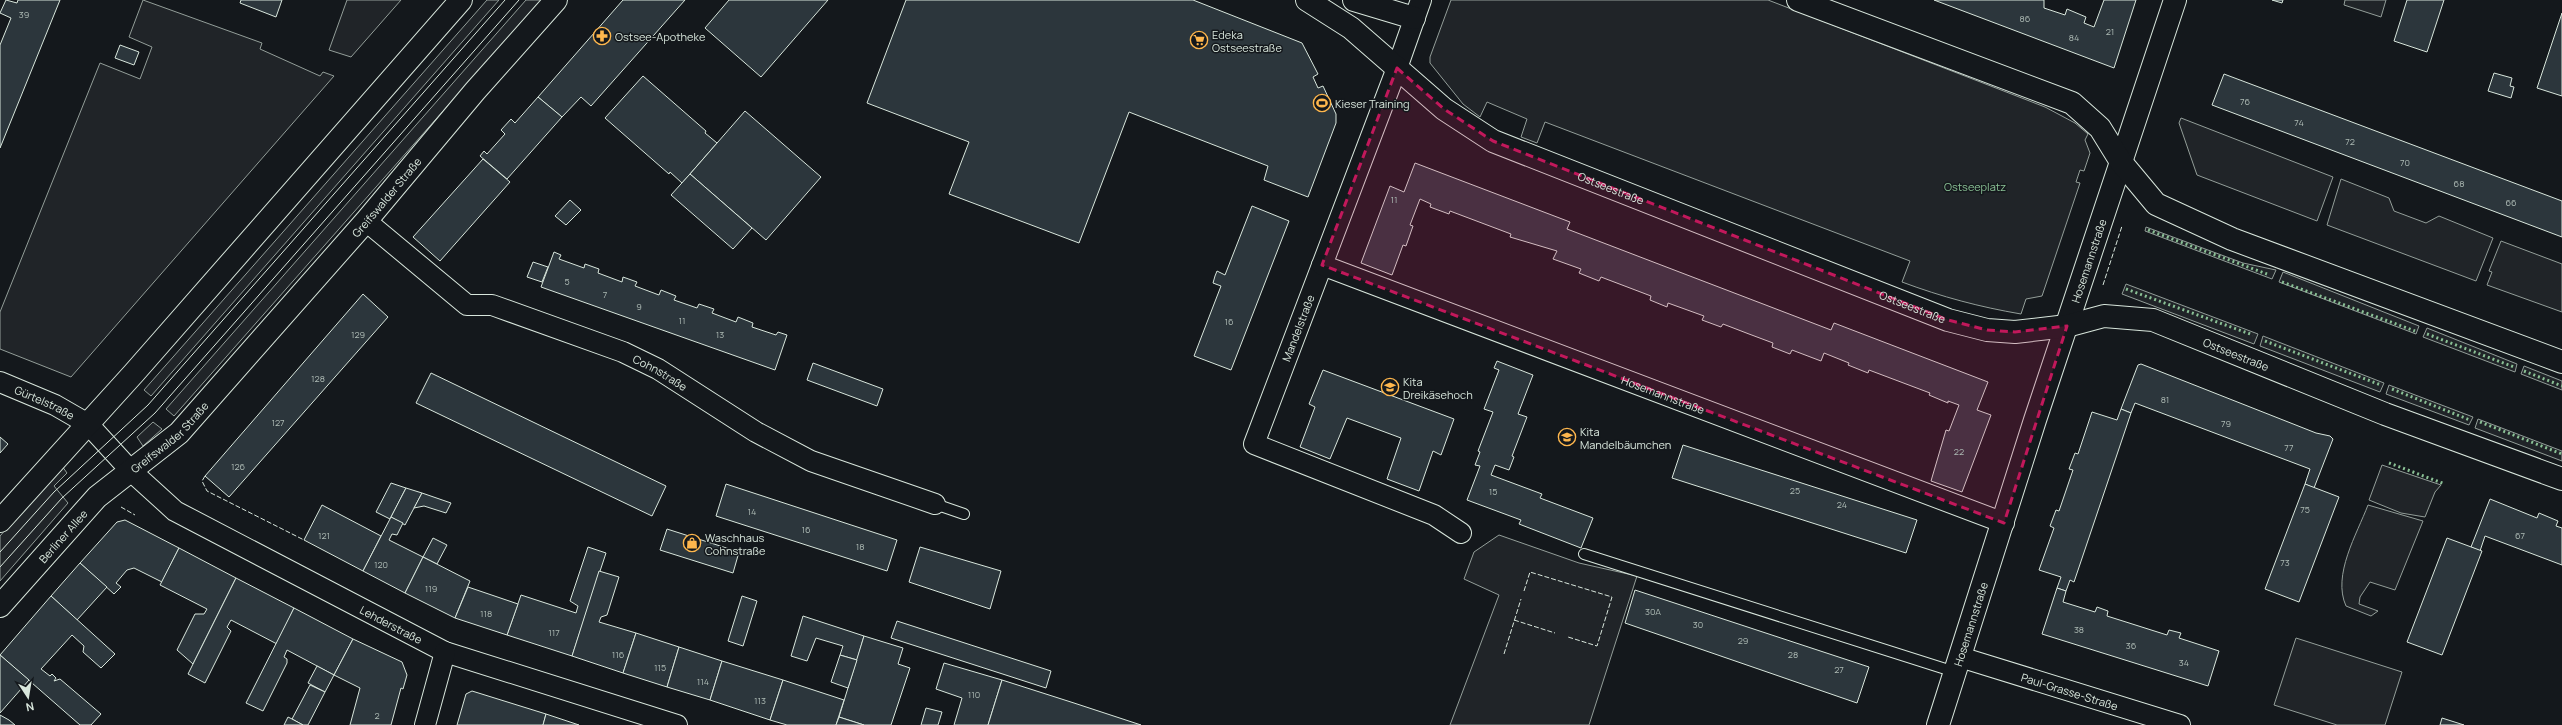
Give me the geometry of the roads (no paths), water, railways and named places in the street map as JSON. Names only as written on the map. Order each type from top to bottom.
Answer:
[{"type":"main road","points":[[0,521],[88,424],[461,0]]},
{"type":"main road","name":"Greifswalder Straße","points":[[130,471],[179,434],[366,221],[480,85],[556,0]]},
{"type":"main road","name":"Ostseestraße","points":[[1307,0],[1352,28],[1444,109],[1493,141],[1933,314],[1987,330],[2008,332],[2067,326],[2104,316],[2153,320],[2385,414],[2562,479]]},
{"type":"main road","points":[[1354,0],[1418,9]]},
{"type":"main road","points":[[1798,0],[2072,103],[2100,128],[2121,162],[2156,204],[2225,236],[2562,362]]},
{"type":"main road","name":"Hosemannstraße","points":[[1938,725],[2067,326],[2175,0]]},
{"type":"main road","name":"Berliner Allee","points":[[0,606],[88,505],[130,471]]},
{"type":"street","name":"Mandelstraße","points":[[1418,9],[1254,444],[1434,515],[1461,534]]},
{"type":"street","name":"Cohnstraße","points":[[366,221],[467,305],[492,305],[623,352],[658,369],[756,432],[811,461],[935,504]]},
{"type":"street","name":"Hosemannstraße","points":[[1322,265],[2004,523]]},
{"type":"street","name":"Gürtelstraße","points":[[0,382],[56,405],[88,424]]},
{"type":"street","name":"Greifswalder Straße","points":[[88,424],[130,471]]},
{"type":"street","name":"Lehderstraße","points":[[130,471],[175,511],[445,652],[677,725]]},
{"type":"street","points":[[425,725],[445,652]]},
{"type":"street","name":"Paul-Grasse-Straße","points":[[1958,664],[2180,725]]},
{"type":"lane","name":"Cohnstraße","points":[[935,504],[964,514]]},
{"type":"lane","points":[[1584,554],[1958,664]]},
{"type":"tram line","points":[[0,552],[54,492],[148,405],[505,0]]},
{"type":"tram line","points":[[0,567],[62,498],[155,413],[519,0]]},
{"type":"place","name":"Ostsee-Apotheke","points":[[602,36]]},
{"type":"place","name":"Edeka Ostseestraße","points":[[1199,40]]},
{"type":"place","name":"Kieser Training","points":[[1322,103]]},
{"type":"place","name":"Kita Dreikäsehoch","points":[[1390,387]]},
{"type":"place","name":"Kita Mandelbäumchen","points":[[1567,437]]},
{"type":"place","name":"Waschhaus Cohnstraße","points":[[692,543]]},
{"type":"park label","name":"Ostseeplatz","points":[[1975,186]]}]
